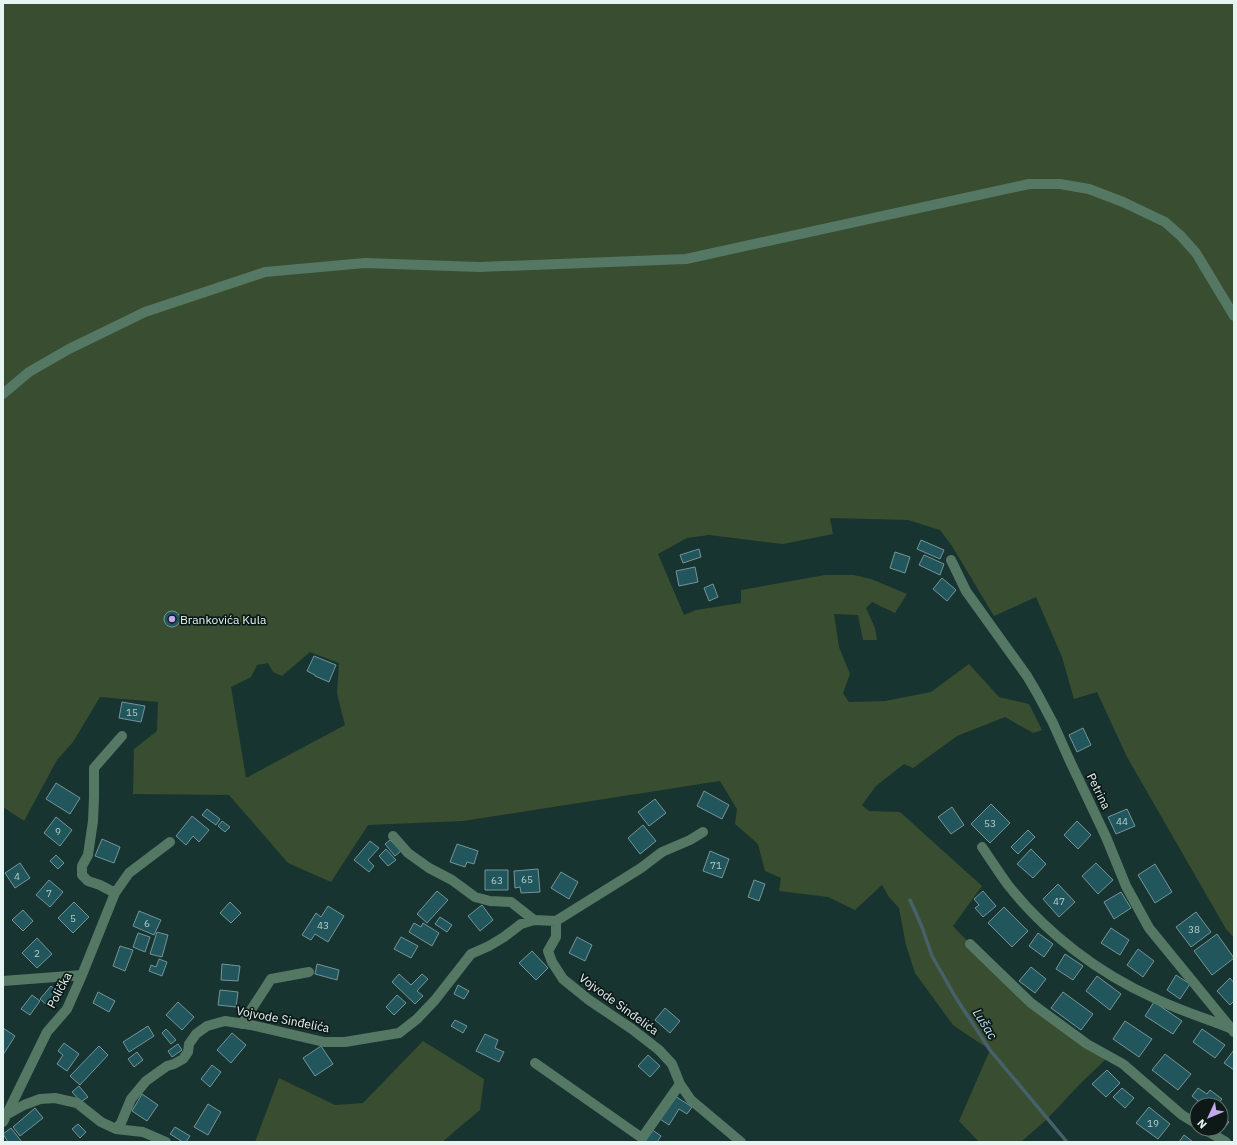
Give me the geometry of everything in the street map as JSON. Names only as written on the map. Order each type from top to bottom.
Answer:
[{"type":"street","points":[[3,394],[29,372],[69,349],[145,312],[265,272],[365,263],[479,267],[686,259],[1029,184],[1060,184],[1089,189],[1123,202],[1165,222],[1181,236],[1196,253],[1234,316]]},
{"type":"street","name":"Petrina","points":[[951,560],[966,591],[1027,676],[1037,693],[1053,723],[1106,837],[1126,886],[1149,928],[1232,1030]]},
{"type":"street","points":[[115,893],[100,885],[88,881],[82,875],[82,866],[88,855],[93,820],[94,768],[122,736]]},
{"type":"street","points":[[556,921],[641,868],[662,852],[690,840],[703,832]]},
{"type":"street","points":[[393,836],[408,853],[429,868],[452,880],[475,897],[490,901],[511,902],[534,920]]},
{"type":"street","name":"Polička","points":[[5,1118],[47,1032],[66,1009],[82,975],[115,893],[130,873],[170,842]]},
{"type":"street","name":"Petrina","points":[[982,847],[1019,897],[1040,920],[1074,950],[1113,976],[1153,998],[1232,1030]]},
{"type":"street","name":"Vojvode Sinđelića","points":[[116,1129],[131,1099],[146,1081],[167,1066],[183,1059],[188,1052],[189,1044],[196,1034],[207,1026],[225,1021],[324,1042],[345,1042],[399,1033],[416,1019],[434,1000],[471,954],[490,946],[522,924],[534,920],[556,921],[556,937],[548,951],[552,962],[563,979],[589,1000],[660,1050],[672,1064],[680,1084],[691,1100],[741,1142]]},
{"type":"street","points":[[970,944],[1031,1003],[1087,1044],[1123,1064],[1182,1115],[1189,1119]]},
{"type":"street","points":[[242,1024],[271,979],[309,972]]},
{"type":"street","points":[[3,981],[82,975]]},
{"type":"street","points":[[536,1063],[642,1138],[680,1084]]},
{"type":"street","points":[[5,1118],[24,1105],[40,1099],[55,1098],[77,1103],[101,1122],[116,1129],[143,1132],[166,1142]]},
{"type":"green space","points":[[3,3],[1234,3],[1234,312],[1166,221],[1060,182],[686,258],[265,270],[144,310],[3,392]]},
{"type":"green space","points":[[1029,186],[1088,191],[1164,224],[1179,237],[1234,319],[1234,938],[1226,929],[1127,757],[1097,692],[1074,699],[1062,657],[1036,597],[994,616],[952,546],[940,530],[908,520],[830,518],[833,534],[783,544],[709,535],[687,538],[658,554],[684,615],[696,610],[741,603],[741,590],[825,575],[854,575],[871,579],[907,594],[895,613],[872,602],[866,608],[875,628],[877,640],[863,640],[858,615],[834,614],[839,647],[850,674],[843,693],[849,702],[885,701],[931,692],[969,664],[999,697],[1029,704],[1042,730],[1033,733],[1005,717],[957,736],[913,768],[904,764],[876,786],[862,805],[869,811],[900,812],[982,886],[953,926],[1031,1003],[1109,1056],[1047,1119],[1021,1142],[979,1142],[959,1121],[990,1050],[953,1025],[915,973],[906,945],[899,908],[889,897],[882,885],[855,910],[828,897],[779,891],[781,878],[765,871],[758,844],[735,824],[737,809],[720,781],[463,821],[368,825],[331,882],[288,863],[229,795],[133,794],[134,749],[157,731],[158,702],[100,697],[73,742],[57,760],[24,821],[3,807],[3,396],[30,373],[145,313],[265,273],[365,265],[687,261]],"holes":[[[310,652],[339,663],[337,693],[345,725],[246,778],[231,687],[251,677],[257,665],[268,663],[273,672],[282,676]]]},
{"type":"green space","points":[[423,1041],[484,1079],[480,1110],[442,1142],[255,1142],[279,1078],[335,1105],[363,1103]]},
{"type":"building","points":[[921,540],[944,550],[940,559],[917,549]]},
{"type":"building","points":[[699,549],[701,557],[683,563],[680,555]]},
{"type":"building","points":[[895,552],[910,557],[905,573],[890,568]]},
{"type":"building","points":[[924,555],[944,564],[940,575],[919,565]]},
{"type":"building","points":[[695,567],[698,582],[679,586],[676,571]]},
{"type":"building","points":[[942,578],[956,590],[947,601],[933,589]]},
{"type":"building","points":[[713,584],[718,597],[709,601],[704,588]]},
{"type":"building","name":"Brankovića Kula","points":[[169,611],[175,611],[180,616],[178,625],[175,627],[169,627],[164,622],[164,616]]},
{"type":"building","points":[[314,656],[336,665],[329,682],[307,671]]},
{"type":"building","points":[[122,702],[145,706],[141,722],[119,718]]},
{"type":"building","points":[[1083,728],[1091,745],[1077,752],[1069,735]]},
{"type":"building","points":[[56,783],[80,798],[70,814],[46,799]]},
{"type":"building","points":[[704,791],[729,805],[722,819],[697,806]]},
{"type":"building","points":[[655,799],[666,813],[649,826],[638,812]]},
{"type":"building","points":[[991,804],[1010,823],[990,843],[971,824]]},
{"type":"building","points":[[952,807],[964,825],[951,834],[938,817]]},
{"type":"building","points":[[207,809],[220,819],[216,825],[202,815]]},
{"type":"building","points":[[1127,809],[1135,826],[1116,834],[1108,817]]},
{"type":"building","points":[[192,816],[209,830],[199,842],[193,836],[186,845],[176,836]]},
{"type":"building","points":[[56,817],[72,830],[60,846],[44,833]]},
{"type":"building","points":[[222,821],[230,827],[225,832],[218,826]]},
{"type":"building","points":[[1077,821],[1091,835],[1078,849],[1064,835]]},
{"type":"building","points":[[643,825],[656,841],[640,854],[628,838]]},
{"type":"building","points":[[1028,830],[1035,837],[1018,854],[1011,847]]},
{"type":"building","points":[[102,839],[120,847],[114,863],[95,856]]},
{"type":"building","points":[[390,840],[401,851],[395,856],[385,844]]},
{"type":"building","points":[[370,841],[379,848],[368,860],[374,866],[369,872],[354,860]]},
{"type":"building","points":[[457,844],[478,851],[474,864],[467,862],[465,867],[450,862]]},
{"type":"building","points":[[386,849],[396,860],[388,866],[379,856]]},
{"type":"building","points":[[1031,849],[1046,864],[1033,878],[1017,864]]},
{"type":"building","points":[[710,851],[729,859],[722,878],[703,871]]},
{"type":"building","points":[[56,855],[64,863],[58,869],[50,861]]},
{"type":"building","points":[[20,863],[30,878],[15,888],[5,873]]},
{"type":"building","points":[[1096,863],[1113,880],[1098,894],[1082,876]]},
{"type":"building","points":[[1155,864],[1172,892],[1155,903],[1138,875]]},
{"type":"building","points":[[538,869],[540,892],[521,893],[520,887],[515,888],[514,871]]},
{"type":"building","points":[[485,870],[508,870],[508,890],[485,890]]},
{"type":"building","points":[[561,872],[578,882],[569,899],[551,888]]},
{"type":"building","points":[[49,880],[63,892],[50,907],[36,895]]},
{"type":"building","points":[[754,880],[765,884],[759,901],[748,897]]},
{"type":"building","points":[[1058,884],[1075,902],[1059,917],[1043,899]]},
{"type":"building","points":[[437,891],[448,900],[427,923],[417,914]]},
{"type":"building","points":[[983,891],[996,906],[983,917],[975,908],[979,905],[974,899]]},
{"type":"building","points":[[1121,892],[1131,908],[1114,919],[1104,902]]},
{"type":"building","points":[[74,902],[89,917],[73,933],[58,918]]},
{"type":"building","points":[[230,902],[241,913],[231,923],[220,913]]},
{"type":"building","points":[[482,905],[493,920],[480,931],[468,916]]},
{"type":"building","points":[[328,906],[344,916],[328,942],[315,934],[311,940],[302,935],[316,913],[321,917]]},
{"type":"building","points":[[1004,907],[1028,931],[1012,947],[988,923]]},
{"type":"building","points":[[23,910],[33,921],[23,931],[12,920]]},
{"type":"building","points":[[139,911],[161,920],[154,935],[133,926]]},
{"type":"building","points":[[1196,912],[1211,932],[1191,947],[1176,927]]},
{"type":"building","points":[[440,917],[452,925],[447,932],[435,924]]},
{"type":"building","points":[[414,923],[421,927],[423,923],[439,933],[432,946],[409,932]]},
{"type":"building","points":[[1111,928],[1129,940],[1120,955],[1101,943]]},
{"type":"building","points":[[157,932],[168,935],[162,957],[150,954]]},
{"type":"building","points":[[138,933],[150,937],[145,952],[133,947]]},
{"type":"building","points":[[1038,933],[1053,944],[1044,957],[1029,946]]},
{"type":"building","points":[[1217,934],[1234,958],[1212,975],[1194,951]]},
{"type":"building","points":[[401,937],[418,946],[411,958],[394,949]]},
{"type":"building","points":[[577,937],[592,945],[585,961],[569,953]]},
{"type":"building","points":[[37,938],[52,954],[37,968],[22,953]]},
{"type":"building","points":[[120,946],[133,950],[125,971],[113,966]]},
{"type":"building","points":[[1138,949],[1154,961],[1143,977],[1127,965]]},
{"type":"building","points":[[532,951],[548,968],[536,980],[519,963]]},
{"type":"building","points":[[1065,954],[1083,966],[1073,980],[1056,969]]},
{"type":"building","points":[[159,959],[167,962],[162,976],[149,971],[151,965],[156,967]]},
{"type":"building","points":[[222,964],[240,966],[238,981],[221,980]]},
{"type":"building","points":[[317,964],[339,970],[337,980],[315,974]]},
{"type":"building","points":[[1031,967],[1046,979],[1035,993],[1019,981]]},
{"type":"building","points":[[399,974],[411,985],[422,974],[428,979],[417,991],[423,996],[415,1004],[392,982]]},
{"type":"building","points":[[1176,975],[1190,984],[1180,999],[1167,990]]},
{"type":"building","points":[[1097,976],[1121,994],[1110,1010],[1086,991]]},
{"type":"building","points":[[1230,978],[1234,983],[1234,1001],[1230,1005],[1217,991]]},
{"type":"building","points":[[458,985],[469,991],[464,999],[454,994]]},
{"type":"building","points":[[51,986],[59,993],[48,1006],[40,999]]},
{"type":"building","points":[[220,990],[238,992],[236,1007],[218,1005]]},
{"type":"building","points":[[98,992],[115,1001],[109,1012],[93,1003]]},
{"type":"building","points":[[1063,992],[1093,1014],[1081,1030],[1051,1008]]},
{"type":"building","points":[[32,995],[40,1001],[30,1015],[21,1009]]},
{"type":"building","points":[[397,995],[406,1003],[394,1015],[386,1007]]},
{"type":"building","points":[[178,1002],[194,1017],[182,1030],[166,1015]]},
{"type":"building","points":[[1154,1002],[1182,1021],[1173,1034],[1145,1016]]},
{"type":"building","points":[[665,1008],[680,1021],[670,1033],[655,1020]]},
{"type":"building","points":[[455,1020],[467,1026],[463,1033],[451,1026]]},
{"type":"building","points":[[1125,1021],[1152,1039],[1139,1057],[1113,1039]]},
{"type":"building","points":[[148,1026],[154,1036],[129,1052],[123,1042]]},
{"type":"building","points":[[3,1028],[15,1036],[3,1055]]},
{"type":"building","points":[[166,1029],[176,1040],[171,1044],[162,1033]]},
{"type":"building","points":[[1202,1029],[1225,1045],[1215,1058],[1193,1042]]},
{"type":"building","points":[[232,1033],[246,1045],[231,1063],[217,1050]]},
{"type":"building","points":[[485,1034],[498,1040],[495,1048],[504,1052],[499,1062],[476,1051]]},
{"type":"building","points":[[64,1043],[79,1054],[67,1071],[57,1064],[63,1055],[58,1051]]},
{"type":"building","points":[[178,1044],[182,1050],[172,1057],[168,1051]]},
{"type":"building","points":[[99,1046],[108,1055],[80,1085],[70,1076]]},
{"type":"building","points":[[321,1046],[333,1064],[315,1076],[303,1058]]},
{"type":"building","points":[[1234,1050],[1234,1070],[1224,1063]]},
{"type":"building","points":[[137,1052],[143,1060],[134,1067],[128,1059]]},
{"type":"building","points":[[1165,1054],[1191,1074],[1178,1090],[1152,1070]]},
{"type":"building","points":[[648,1055],[660,1066],[650,1077],[638,1066]]},
{"type":"building","points":[[212,1065],[221,1072],[210,1087],[201,1079]]},
{"type":"building","points":[[1107,1070],[1120,1083],[1106,1097],[1092,1084]]},
{"type":"building","points":[[79,1086],[88,1097],[81,1102],[72,1092]]},
{"type":"building","points":[[1122,1088],[1134,1098],[1125,1108],[1113,1097]]},
{"type":"building","points":[[1198,1088],[1207,1094],[1210,1090],[1219,1097],[1193,1097],[1192,1096]]},
{"type":"building","points":[[142,1094],[158,1105],[147,1121],[132,1111]]},
{"type":"building","points":[[675,1096],[692,1107],[687,1114],[679,1109],[669,1125],[660,1119]]},
{"type":"building","points":[[208,1104],[221,1112],[208,1135],[194,1127]]},
{"type":"building","points":[[1149,1107],[1170,1124],[1158,1139],[1136,1123]]},
{"type":"building","points":[[35,1108],[43,1118],[20,1136],[13,1127]]},
{"type":"building","points":[[78,1124],[86,1132],[80,1138],[72,1129]]},
{"type":"building","points":[[175,1127],[190,1136],[186,1142],[183,1142],[170,1134]]},
{"type":"building","points":[[11,1128],[22,1142],[8,1142],[3,1134]]},
{"type":"building","points":[[651,1129],[661,1136],[657,1142],[642,1142]]},
{"type":"building","points":[[1184,1135],[1193,1142],[1179,1142]]},
{"type":"waterway","name":"Lušac","points":[[910,900],[922,927],[932,956],[956,998],[990,1050],[1067,1142]]},
{"type":"place","name":"Brankovića Kula","points":[[172,619]]}]
